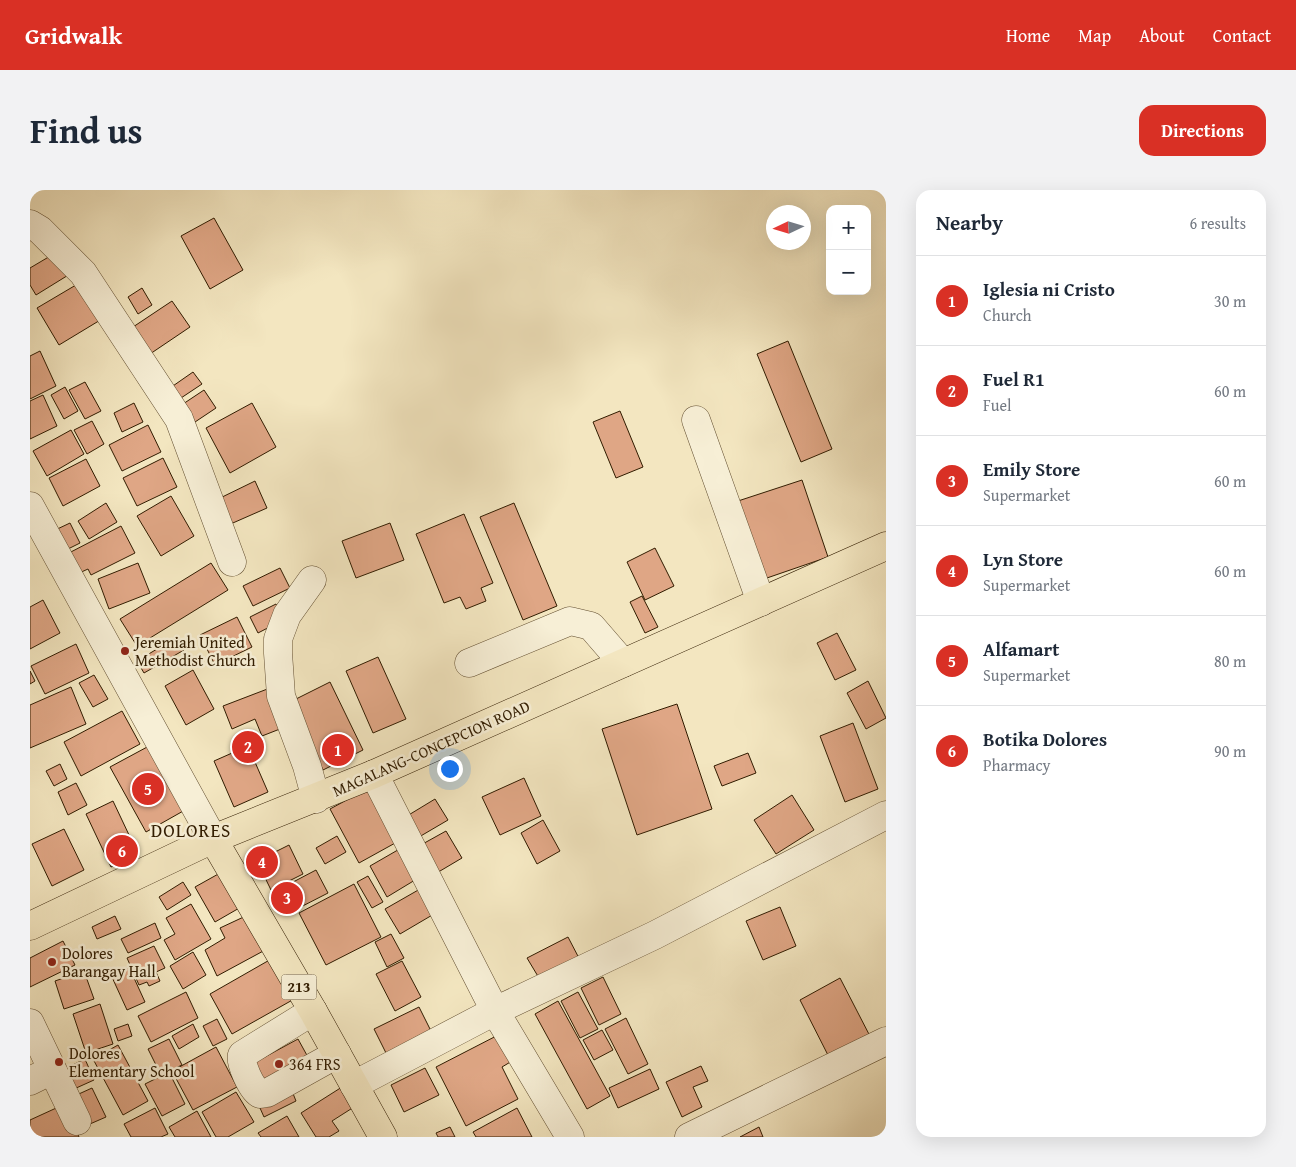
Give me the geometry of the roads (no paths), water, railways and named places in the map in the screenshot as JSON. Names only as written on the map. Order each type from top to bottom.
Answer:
[{"type":"main road","name":"MAGALANG-CONCEPCION ROAD","points":[[30,926],[214,839],[374,774],[886,546]]},
{"type":"main road","name":"213","points":[[214,839],[313,1011],[382,1137]]},
{"type":"street","points":[[30,224],[40,230],[84,273],[179,419],[232,562]]},
{"type":"street","points":[[696,420],[761,602]]},
{"type":"street","points":[[30,506],[38,539],[214,839]]},
{"type":"street","points":[[312,580],[288,615],[278,639],[278,653],[281,696],[307,766],[316,799]]},
{"type":"street","points":[[469,663],[570,621],[591,626],[623,663]]},
{"type":"street","points":[[374,774],[495,1011],[570,1137]]},
{"type":"street","points":[[354,1085],[495,1011],[654,935],[886,815]]},
{"type":"street","points":[[313,1011],[242,1054],[241,1063],[250,1080],[258,1093],[268,1093],[337,1054]]},
{"type":"street","points":[[30,1024],[41,1076],[77,1121]]},
{"type":"street","points":[[689,1137],[886,1041]]},
{"type":"place","name":"Jeremiah United Methodist Church","points":[[125,651]]},
{"type":"place","name":"Fuel R1","points":[[248,747]]},
{"type":"place","name":"Iglesia ni Cristo","points":[[338,750]]},
{"type":"place","name":"Alfamart","points":[[148,789]]},
{"type":"place","name":"Botika Dolores","points":[[122,851]]},
{"type":"place","name":"Lyn Store","points":[[262,862]]},
{"type":"place","name":"Emily Store","points":[[287,898]]},
{"type":"place","name":"Dolores Barangay Hall","points":[[52,962]]},
{"type":"place","name":"Dolores Elementary School","points":[[59,1062]]},
{"type":"place","name":"364 FRS","points":[[279,1064]]},
{"type":"district","name":"DOLORES","points":[[191,830]]}]
